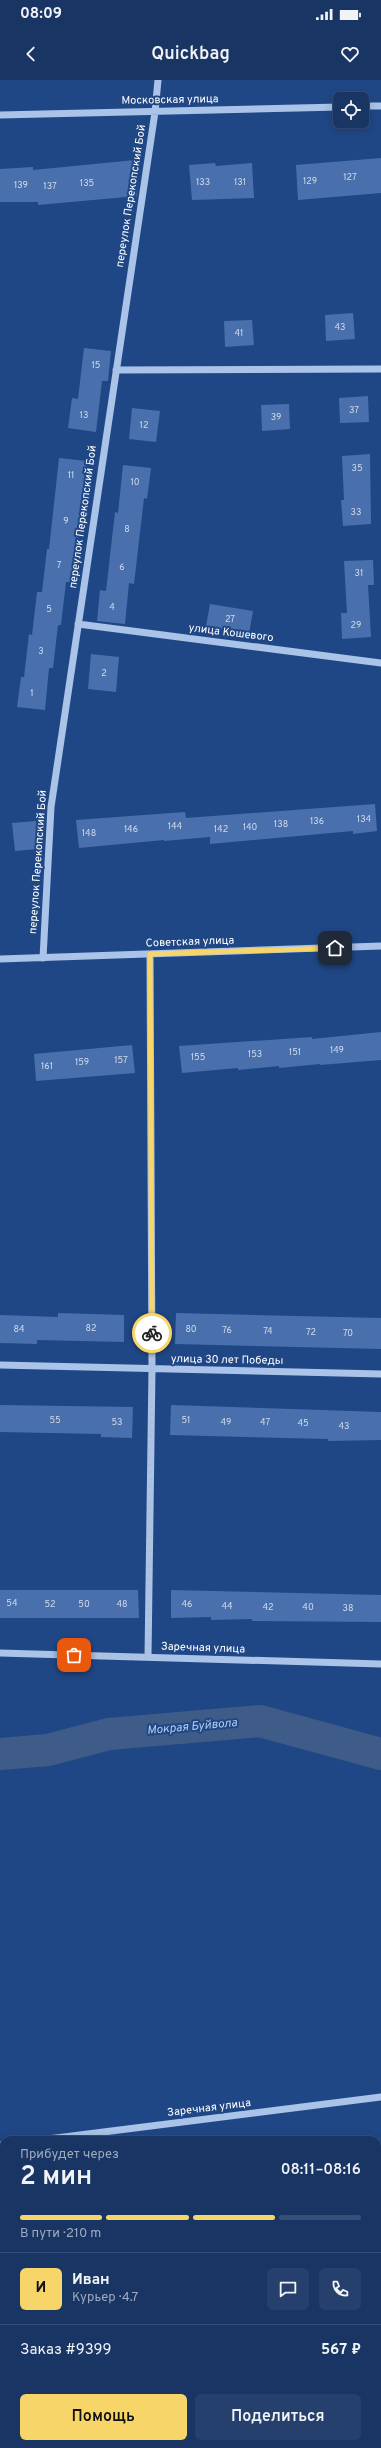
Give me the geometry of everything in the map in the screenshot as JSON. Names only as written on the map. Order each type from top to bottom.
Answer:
[{"type":"street","name":"переулок Перекопский Бой","points":[[43,958],[51,807],[155,112],[158,80]]},
{"type":"street","points":[[369,106],[381,106]]},
{"type":"street","name":"Московская улица","points":[[0,115],[333,107]]},
{"type":"street","points":[[116,370],[381,369]]},
{"type":"street","name":"улица Кошевого","points":[[78,624],[381,663]]},
{"type":"street","name":"Советская улица","points":[[0,960],[381,946]]},
{"type":"street","points":[[148,1657],[152,1369],[150,954]]},
{"type":"street","name":"улица 30 лет Победы","points":[[0,1365],[381,1374]]},
{"type":"street","name":"Заречная улица","points":[[0,1653],[381,1664]]},
{"type":"street","name":"Заречная улица","points":[[72,2136],[381,2097]]},
{"type":"building","points":[[381,158],[381,193],[298,200],[296,165]]},
{"type":"building","points":[[135,160],[137,196],[38,205],[38,202],[0,202],[0,169],[33,167],[33,170]]},
{"type":"building","points":[[215,163],[216,166],[252,163],[254,198],[192,200],[189,165]]},
{"type":"building","points":[[353,313],[355,339],[326,341],[325,315]]},
{"type":"building","points":[[252,320],[254,345],[225,347],[224,321]]},
{"type":"building","points":[[84,348],[111,351],[108,381],[102,381],[96,432],[68,428],[72,398],[78,399]]},
{"type":"building","points":[[368,396],[369,422],[340,423],[339,398]]},
{"type":"building","points":[[289,404],[290,429],[262,431],[261,405]]},
{"type":"building","points":[[132,408],[160,411],[156,442],[129,439]]},
{"type":"building","points":[[370,454],[371,524],[343,526],[341,500],[344,500],[342,456]]},
{"type":"building","points":[[59,458],[87,461],[71,582],[66,582],[61,625],[58,625],[53,668],[49,668],[45,710],[17,707],[21,677],[24,677],[29,634],[32,635],[37,592],[42,592],[47,549],[49,549]]},
{"type":"building","points":[[123,465],[151,468],[147,499],[144,498],[134,584],[129,583],[125,624],[97,621],[100,590],[106,591],[115,512],[118,513]]},
{"type":"building","points":[[373,560],[374,585],[368,585],[371,637],[342,639],[341,613],[347,613],[344,561]]},
{"type":"building","points":[[210,604],[253,611],[249,634],[206,626]]},
{"type":"building","points":[[91,654],[119,657],[116,692],[88,689]]},
{"type":"building","points":[[375,804],[377,831],[353,834],[353,831],[210,844],[210,837],[79,848],[76,820],[185,812],[186,818]]},
{"type":"building","points":[[36,821],[38,849],[15,851],[12,823]]},
{"type":"building","points":[[381,1032],[381,1060],[279,1068],[279,1066],[238,1070],[238,1068],[182,1073],[179,1046],[312,1037],[312,1039]]},
{"type":"building","points":[[132,1045],[135,1073],[36,1081],[34,1054]]},
{"type":"building","points":[[58,1313],[124,1315],[124,1342],[37,1340],[37,1344],[0,1343],[0,1315],[58,1317]]},
{"type":"building","points":[[176,1313],[381,1318],[381,1349],[175,1344]]},
{"type":"building","points":[[0,1405],[133,1407],[132,1438],[101,1437],[101,1434],[0,1432]]},
{"type":"building","points":[[171,1405],[381,1412],[381,1440],[328,1441],[328,1439],[170,1435]]},
{"type":"building","points":[[0,1590],[138,1590],[139,1618],[0,1618]]},
{"type":"building","points":[[171,1590],[381,1595],[381,1622],[252,1621],[252,1619],[211,1620],[211,1617],[171,1618]]},
{"type":"waterway","name":"Мокрая Буйвола","points":[[0,1754],[48,1750],[109,1734],[260,1721],[381,1754]]},
{"type":"way so far","points":[[74,1655],[148,1657],[152,1333]]},
{"type":"route","points":[[152,1333],[150,954],[335,948]]}]
